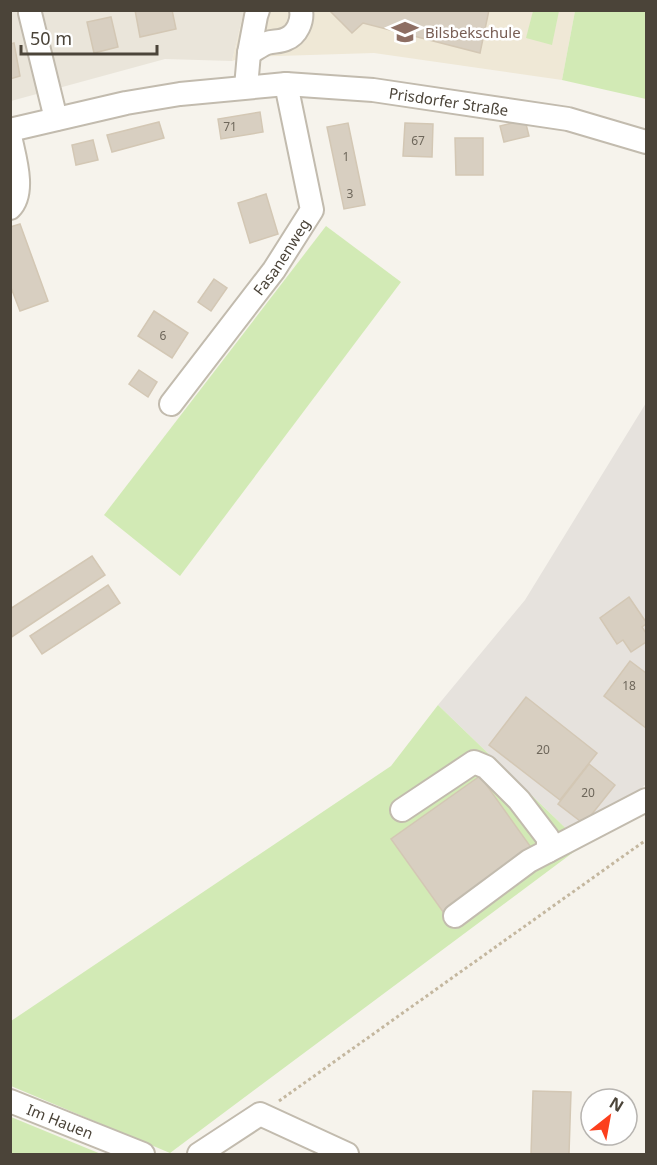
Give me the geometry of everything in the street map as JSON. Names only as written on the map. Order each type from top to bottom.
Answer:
[{"type":"street","points":[[246,87],[249,56],[258,10]]},
{"type":"street","points":[[249,56],[266,44],[288,39],[301,23],[302,10]]},
{"type":"street","points":[[27,14],[56,119]]},
{"type":"street","name":"Prisdorfer Straße","points":[[10,130],[126,103],[286,84],[373,90],[568,119],[646,142]]},
{"type":"street","name":"Fasanenweg","points":[[171,405],[274,270],[312,210],[286,84]]},
{"type":"street","points":[[10,136],[18,179],[18,192],[14,205],[10,208]]},
{"type":"street","points":[[402,810],[474,762],[486,767],[519,800],[548,838],[548,851]]},
{"type":"street","points":[[455,916],[529,861],[646,800]]},
{"type":"street","name":"Im Hauen","points":[[10,1101],[142,1155]]},
{"type":"street","points":[[199,1155],[260,1114],[347,1155]]},
{"type":"path","points":[[260,1114],[646,840]]},
{"type":"shaded area","points":[[11,11],[244,11],[232,61],[165,59],[11,101]]},
{"type":"shaded area","name":"Bilsbekschule","points":[[244,11],[575,11],[562,80],[374,53],[244,57],[232,61]]},
{"type":"shaded area","points":[[646,403],[646,784],[583,845],[438,705],[525,600]]},
{"type":"green space","points":[[533,11],[559,11],[552,45],[526,38]]},
{"type":"green space","points":[[575,11],[646,11],[646,99],[562,80]]},
{"type":"green space","points":[[326,226],[401,282],[180,576],[104,515]]},
{"type":"green space","points":[[438,705],[583,845],[170,1153],[11,1086],[11,1021],[391,766]]},
{"type":"green space","points":[[11,1117],[101,1154],[11,1154]]},
{"type":"building","points":[[135,10],[172,10],[176,29],[140,37]]},
{"type":"building","points":[[329,10],[489,10],[480,53],[363,23],[352,33]]},
{"type":"building","points":[[111,17],[118,47],[94,53],[87,22]]},
{"type":"building","points":[[14,43],[20,76],[10,79],[10,44]]},
{"type":"building","points":[[260,112],[263,132],[221,139],[218,119]]},
{"type":"building","points":[[525,120],[529,136],[504,142],[500,126]]},
{"type":"building","points":[[159,122],[164,138],[112,152],[107,135]]},
{"type":"building","points":[[348,123],[365,205],[344,209],[327,127]]},
{"type":"building","points":[[405,123],[433,124],[432,157],[403,156]]},
{"type":"building","points":[[455,138],[483,138],[483,175],[456,175]]},
{"type":"building","points":[[93,140],[98,160],[76,165],[72,145]]},
{"type":"building","points":[[266,194],[278,234],[250,243],[238,203]]},
{"type":"building","points":[[20,224],[48,301],[20,311],[10,285],[10,227]]},
{"type":"building","points":[[214,279],[227,288],[211,311],[198,302]]},
{"type":"building","points":[[154,311],[188,333],[172,358],[138,336]]},
{"type":"building","points":[[139,370],[157,382],[148,397],[129,384]]},
{"type":"building","points":[[92,556],[105,575],[10,638],[10,609]]},
{"type":"building","points":[[108,585],[120,603],[42,654],[30,636]]},
{"type":"building","points":[[629,597],[646,622],[642,627],[646,633],[646,642],[631,652],[623,640],[617,644],[600,618]]},
{"type":"building","points":[[630,661],[646,673],[646,728],[604,696]]},
{"type":"building","points":[[526,697],[597,753],[560,800],[489,745]]},
{"type":"building","points":[[589,764],[615,785],[584,824],[558,804]]},
{"type":"building","points":[[480,776],[535,853],[446,916],[391,839]]},
{"type":"building","points":[[533,1091],[571,1092],[569,1154],[531,1154]]},
{"type":"place","name":"Bilsbekschule","points":[[405,32]]}]
